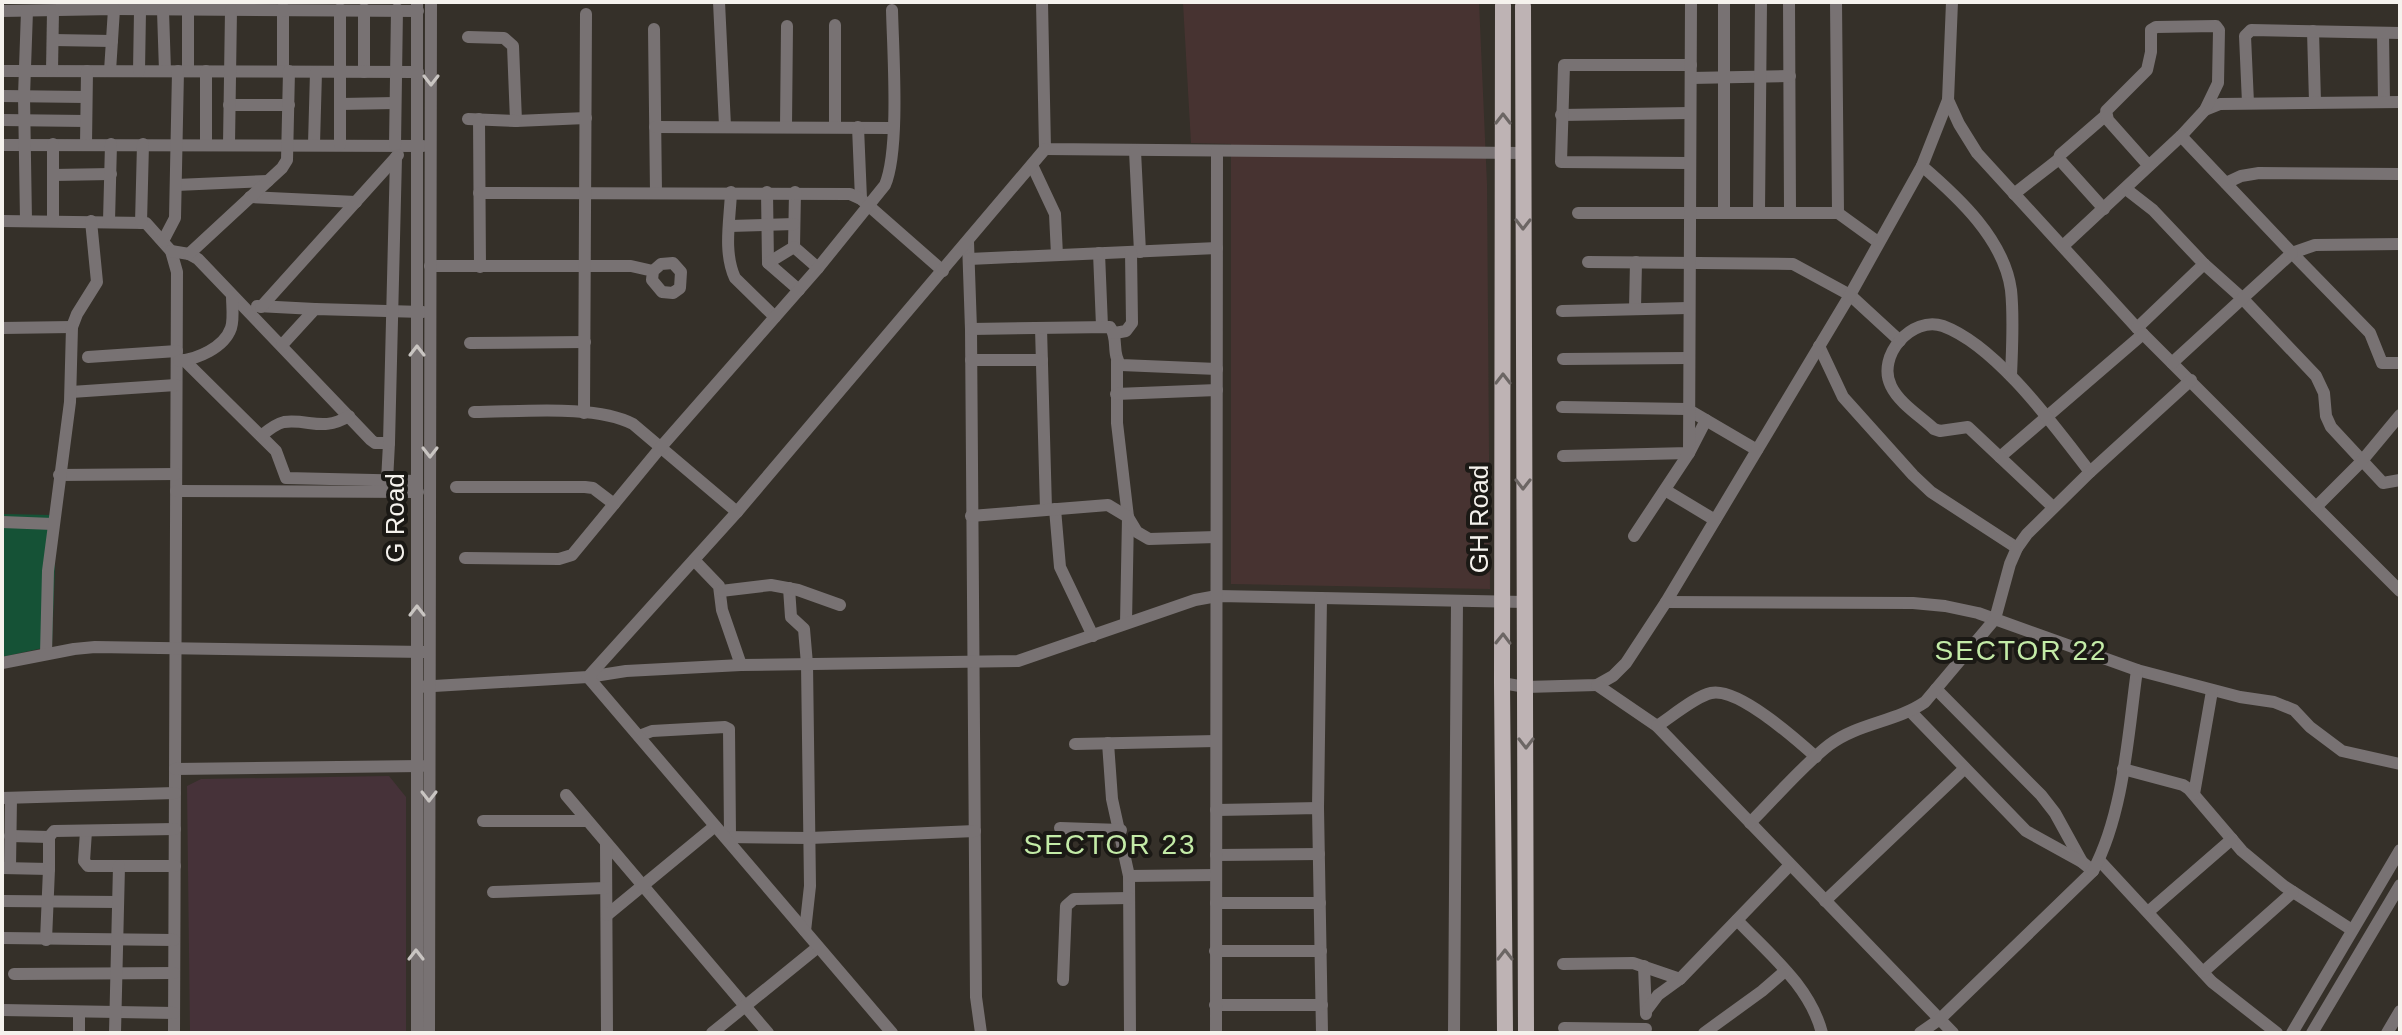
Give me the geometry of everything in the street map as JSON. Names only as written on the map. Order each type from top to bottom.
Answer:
[{"type":"main road","points":[[1500,4],[1526,4]]},
{"type":"main road","name":"GH Road","points":[[1500,4],[1505,1033]]},
{"type":"main road","name":"GH Road","points":[[1526,4],[1526,1033]]},
{"type":"street","name":"G Road","points":[[423,652],[418,486],[423,312],[430,266],[409,148],[431,2]]},
{"type":"street","points":[[719,2],[725,126]]},
{"type":"street","points":[[588,677],[737,512],[1045,149],[1042,2]]},
{"type":"street","points":[[1689,453],[1691,2]]},
{"type":"street","points":[[1724,2],[1724,212]]},
{"type":"street","points":[[1759,212],[1761,2]]},
{"type":"street","points":[[1789,2],[1790,211]]},
{"type":"street","points":[[1836,2],[1838,213]]},
{"type":"street","points":[[1502,683],[1526,687],[1597,685],[1613,676],[1626,663],[1666,602],[1850,295],[1922,166],[1948,100],[1952,2]]},
{"type":"street","name":"G Road","points":[[418,6],[418,72],[409,148],[423,312],[423,687],[429,765],[429,1033]]},
{"type":"street","points":[[2,11],[397,9],[418,6]]},
{"type":"street","points":[[189,254],[287,160],[289,105],[283,8]]},
{"type":"street","points":[[110,71],[114,9]]},
{"type":"street","points":[[340,9],[340,145]]},
{"type":"street","points":[[364,9],[364,72]]},
{"type":"street","points":[[387,481],[392,311],[409,148],[395,103],[397,9]]},
{"type":"street","points":[[229,144],[231,10]]},
{"type":"street","points":[[465,558],[566,559],[572,555],[661,447],[818,268],[864,202],[885,185],[890,175],[892,128],[892,10]]},
{"type":"street","points":[[26,221],[24,96],[27,11]]},
{"type":"street","points":[[52,71],[53,11]]},
{"type":"street","points":[[139,71],[140,11]]},
{"type":"street","points":[[163,11],[177,71]]},
{"type":"street","points":[[167,246],[175,218],[177,71],[188,11]]},
{"type":"street","points":[[584,413],[586,14]]},
{"type":"street","points":[[2014,194],[2059,159],[2105,116],[2106,111],[2147,70],[2151,30],[2156,27],[2211,24],[2219,30],[2219,69],[2214,95],[2205,110],[2126,189],[2063,246]]},
{"type":"street","points":[[835,25],[835,127]]},
{"type":"street","points":[[786,126],[787,26]]},
{"type":"street","points":[[654,29],[656,193]]},
{"type":"street","points":[[2248,103],[2246,33],[2251,30],[2400,33]]},
{"type":"street","points":[[2313,31],[2315,102]]},
{"type":"street","points":[[2383,33],[2384,102]]},
{"type":"street","points":[[468,37],[504,38],[513,46],[516,121]]},
{"type":"street","points":[[53,40],[112,41]]},
{"type":"street","points":[[1689,163],[1561,162],[1561,115],[1564,65],[1691,65]]},
{"type":"street","points":[[2,71],[418,72]]},
{"type":"street","points":[[86,144],[87,71]]},
{"type":"street","points":[[206,71],[206,144]]},
{"type":"street","points":[[314,144],[316,72]]},
{"type":"street","points":[[1691,78],[1790,76]]},
{"type":"street","points":[[2,96],[86,97]]},
{"type":"street","points":[[1948,100],[1977,153],[2140,331],[2400,591]]},
{"type":"street","points":[[2205,110],[2220,104],[2400,102]]},
{"type":"street","points":[[341,104],[395,103]]},
{"type":"street","points":[[229,105],[289,105]]},
{"type":"street","points":[[1561,115],[1689,113]]},
{"type":"street","points":[[2105,116],[2149,166]]},
{"type":"street","points":[[480,267],[479,193],[473,119],[586,118]]},
{"type":"street","points":[[2,120],[86,121]]},
{"type":"street","points":[[655,127],[892,128]]},
{"type":"street","points":[[858,127],[864,202]]},
{"type":"street","points":[[2181,136],[2370,333],[2382,363],[2400,363]]},
{"type":"street","points":[[53,144],[53,221]]},
{"type":"street","points":[[109,221],[111,144]]},
{"type":"street","points":[[141,223],[143,144]]},
{"type":"street","points":[[2,145],[314,144],[409,148]]},
{"type":"street","points":[[261,307],[409,148]]},
{"type":"street","points":[[1045,149],[1524,153]]},
{"type":"street","points":[[1115,333],[1126,331],[1132,323],[1135,151]]},
{"type":"street","points":[[1216,1033],[1217,151]]},
{"type":"street","points":[[2059,159],[2104,209]]},
{"type":"street","points":[[1032,165],[1055,214],[1057,255]]},
{"type":"street","points":[[1922,166],[1971,212],[1989,238],[2008,276],[2012,313],[2011,376]]},
{"type":"street","points":[[2226,183],[2259,173],[2400,174]]},
{"type":"street","points":[[53,175],[111,174]]},
{"type":"street","points":[[176,185],[268,181]]},
{"type":"street","points":[[2126,189],[2153,210],[2316,376],[2324,393],[2326,416],[2331,427],[2361,462],[2383,483],[2400,480]]},
{"type":"street","points":[[731,192],[728,258],[735,278],[775,317]]},
{"type":"street","points":[[767,192],[768,263],[799,290]]},
{"type":"street","points":[[795,192],[794,247],[797,253],[818,268]]},
{"type":"street","points":[[479,193],[850,194],[864,202],[943,271]]},
{"type":"street","points":[[250,197],[356,202]]},
{"type":"street","points":[[1578,213],[1838,213],[1878,242]]},
{"type":"street","points":[[2,221],[146,223],[167,246],[177,272],[174,1033]]},
{"type":"street","points":[[46,654],[48,571],[71,392],[72,327],[97,282],[91,221]]},
{"type":"street","points":[[730,226],[794,224]]},
{"type":"street","points":[[968,242],[976,997],[981,1033]]},
{"type":"street","points":[[2172,363],[2292,253],[2315,245],[2400,244]]},
{"type":"street","points":[[167,246],[198,259],[375,443],[389,443]]},
{"type":"street","points":[[768,263],[794,247]]},
{"type":"street","points":[[969,259],[1217,248]]},
{"type":"street","points":[[1099,253],[1102,326]]},
{"type":"street","points":[[1588,262],[1793,264],[1850,295],[1900,341]]},
{"type":"street","points":[[1635,309],[1636,262]]},
{"type":"street","points":[[2000,457],[2140,331],[2204,264]]},
{"type":"street","points":[[430,266],[631,266],[653,271]]},
{"type":"street","points":[[88,357],[202,356],[230,331],[232,296]]},
{"type":"street","points":[[242,306],[423,312]]},
{"type":"street","points":[[1562,311],[1688,308]]},
{"type":"street","points":[[282,345],[315,309]]},
{"type":"street","points":[[2053,507],[1968,427],[1934,429],[1901,399],[1887,374],[1900,341],[1916,327],[1930,324],[1944,326],[1968,341],[2011,376],[2048,417],[2090,472]]},
{"type":"street","points":[[971,329],[1102,326],[1110,327],[1115,333],[1116,394],[1128,517],[1126,623]]},
{"type":"street","points":[[2,328],[72,327]]},
{"type":"street","points":[[1041,328],[1050,509],[1060,567],[1093,636]]},
{"type":"street","points":[[470,343],[585,342]]},
{"type":"street","points":[[1819,346],[1835,374],[1843,397],[1913,475],[1931,492],[2017,548]]},
{"type":"street","points":[[179,358],[280,456],[283,476],[290,480],[387,481],[418,486]]},
{"type":"street","points":[[1563,359],[1688,358]]},
{"type":"street","points":[[971,360],[1042,360]]},
{"type":"street","points":[[1117,361],[1127,368],[1217,369]]},
{"type":"street","points":[[1750,823],[1830,744],[1855,730],[1911,712],[1936,689],[1995,619],[2017,548],[2053,507],[2191,380]]},
{"type":"street","points":[[71,392],[176,385]]},
{"type":"street","points":[[1116,394],[1217,390]]},
{"type":"street","points":[[2027,432],[2032,401]]},
{"type":"street","points":[[1562,407],[1687,409],[1757,450]]},
{"type":"street","points":[[474,412],[584,413],[618,417],[633,424],[737,512]]},
{"type":"street","points":[[2316,507],[2361,462],[2400,415]]},
{"type":"street","points":[[261,436],[284,422],[327,425],[349,416]]},
{"type":"street","points":[[1634,536],[1689,453],[1706,420]]},
{"type":"street","points":[[1563,456],[1689,453]]},
{"type":"street","points":[[59,475],[176,474]]},
{"type":"street","points":[[176,491],[418,486]]},
{"type":"street","points":[[456,487],[585,487],[593,488],[614,504]]},
{"type":"street","points":[[1665,490],[1715,520]]},
{"type":"street","points":[[971,516],[1108,505],[1128,517],[1137,532],[1149,539],[1216,537]]},
{"type":"street","points":[[2,522],[53,524]]},
{"type":"street","points":[[694,560],[721,591],[722,610],[741,665]]},
{"type":"street","points":[[721,591],[760,585],[789,588],[840,605]]},
{"type":"street","points":[[789,588],[791,617],[804,629],[807,664],[810,886],[805,931]]},
{"type":"street","points":[[423,687],[741,665],[1018,661],[1195,600],[1217,596],[1524,602]]},
{"type":"street","points":[[1321,598],[1318,808],[1322,1033]]},
{"type":"street","points":[[1454,1033],[1457,601]]},
{"type":"street","points":[[1666,602],[1913,603],[1945,606],[1995,619],[2137,670],[2212,691],[2274,702],[2294,710],[2310,727],[2342,751],[2400,764]]},
{"type":"street","points":[[2,663],[95,647],[423,652]]},
{"type":"street","points":[[1920,1033],[1940,1019],[2096,866],[2106,845],[2123,769],[2137,670]]},
{"type":"street","points":[[588,677],[715,826],[727,836],[892,1033]]},
{"type":"street","points":[[1597,685],[1657,726],[1953,1033]]},
{"type":"street","name":"G Road","points":[[417,1033],[415,766],[423,687]]},
{"type":"street","points":[[1936,689],[2041,795],[2055,813],[2082,862]]},
{"type":"street","points":[[2194,794],[2212,691]]},
{"type":"street","points":[[1657,726],[1709,693],[1724,693],[1775,720],[1816,757]]},
{"type":"street","points":[[1911,712],[2026,831],[2082,862],[2096,866],[2148,912],[2203,972],[2277,1033]]},
{"type":"street","points":[[639,736],[660,730],[729,729],[727,836]]},
{"type":"street","points":[[1075,744],[1216,741]]},
{"type":"street","points":[[1108,743],[1112,799],[1129,876],[1130,1033]]},
{"type":"street","points":[[175,769],[429,765]]},
{"type":"street","points":[[1825,901],[1964,769]]},
{"type":"street","points":[[2123,769],[2183,785],[2242,851],[2293,892],[2352,930]]},
{"type":"street","points":[[49,869],[6,868],[10,836],[6,798],[175,793]]},
{"type":"street","points":[[566,795],[768,1033]]},
{"type":"street","points":[[1216,810],[1318,808]]},
{"type":"street","points":[[483,821],[587,821]]},
{"type":"street","points":[[607,915],[715,826]]},
{"type":"street","points":[[1060,828],[1121,830]]},
{"type":"street","points":[[46,940],[49,837],[54,831],[175,829]]},
{"type":"street","points":[[86,831],[85,865],[175,866]]},
{"type":"street","points":[[727,836],[810,838],[975,831]]},
{"type":"street","points":[[10,836],[49,837]]},
{"type":"street","points":[[2148,912],[2232,839]]},
{"type":"street","points":[[606,844],[607,1033]]},
{"type":"street","points":[[2292,1033],[2400,850]]},
{"type":"street","points":[[1216,855],[1319,854]]},
{"type":"street","points":[[1646,1011],[1658,995],[1680,979],[1790,865]]},
{"type":"street","points":[[115,1033],[119,866]]},
{"type":"street","points":[[1129,876],[1216,875]]},
{"type":"street","points":[[2312,1033],[2400,885]]},
{"type":"street","points":[[493,892],[606,888]]},
{"type":"street","points":[[2203,972],[2293,892]]},
{"type":"street","points":[[1063,980],[1066,906],[1069,902],[1074,899],[1129,898]]},
{"type":"street","points":[[2,901],[118,902]]},
{"type":"street","points":[[1216,903],[1320,903]]},
{"type":"street","points":[[1737,920],[1807,996],[1817,1013],[1822,1033]]},
{"type":"street","points":[[2,938],[174,940]]},
{"type":"street","points":[[712,1033],[818,947]]},
{"type":"street","points":[[1215,951],[1321,951]]},
{"type":"street","points":[[1563,964],[1633,963],[1680,979]]},
{"type":"street","points":[[1564,1028],[1646,1031],[1644,966]]},
{"type":"street","points":[[1704,1033],[1785,971]]},
{"type":"street","points":[[14,974],[174,973]]},
{"type":"street","points":[[1215,1005],[1322,1005]]},
{"type":"street","points":[[2,1010],[174,1013]]},
{"type":"street","points":[[2387,1033],[2400,1011]]},
{"type":"street","points":[[79,1012],[79,1033]]},
{"type":"shaded area","points":[[1479,2],[1487,184],[1490,589],[1231,584],[1231,144],[1191,143],[1183,3]]},
{"type":"shaded area","points":[[389,776],[406,797],[406,1033],[190,1033],[187,786],[201,779]]},
{"type":"green space","points":[[2,514],[52,515],[55,566],[52,646],[2,657]]},
{"type":"district","name":"SECTOR 22","points":[[2021,650]]},
{"type":"district","name":"SECTOR 23","points":[[1110,844]]}]
